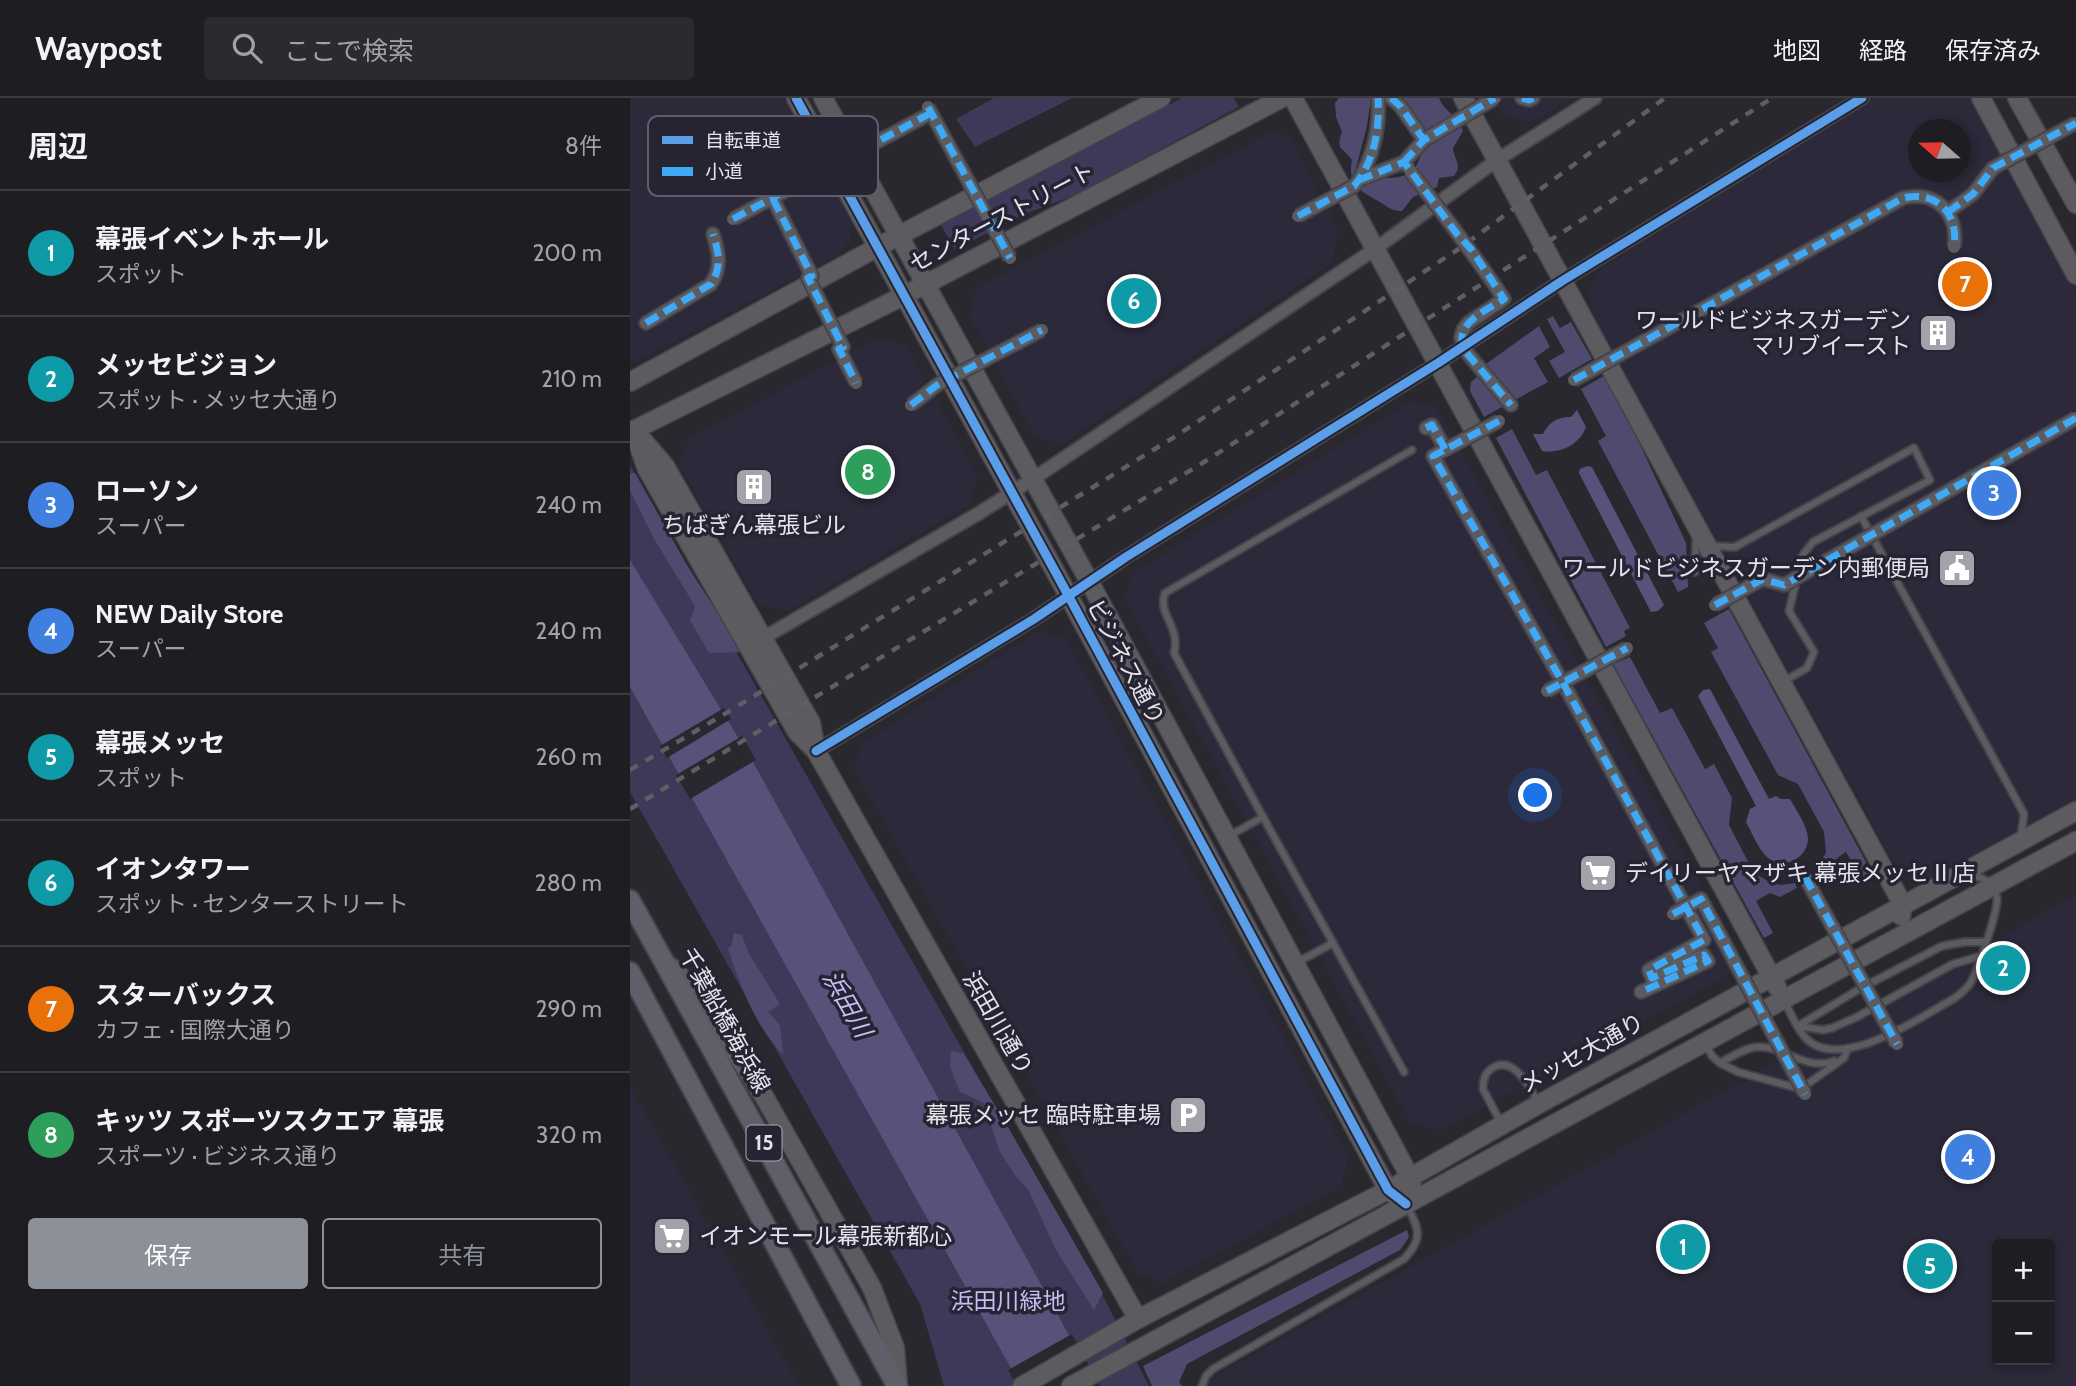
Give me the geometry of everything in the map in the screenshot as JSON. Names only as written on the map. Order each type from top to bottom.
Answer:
[{"type":"main road","name":"千葉船橋海浜線","points":[[631,905],[664,960],[898,1386]]},
{"type":"main road","name":"15","points":[[630,972],[851,1386]]},
{"type":"street","name":"ビジネス通り","points":[[796,98],[806,116]]},
{"type":"street","name":"ビジネス通り","points":[[823,98],[833,116]]},
{"type":"street","name":"センターストリート","points":[[630,382],[898,236],[1161,98]]},
{"type":"street","name":"センターストリート","points":[[632,431],[926,285],[1282,98]]},
{"type":"street","points":[[1293,98],[1784,1000]]},
{"type":"street","points":[[1298,216],[1354,187],[1359,180],[1374,146],[1378,98]]},
{"type":"street","points":[[1391,98],[1400,106],[1424,140]]},
{"type":"street","points":[[1462,98],[1903,905],[1897,936]]},
{"type":"street","points":[[1359,180],[1404,162],[1424,140],[1494,98]]},
{"type":"street","points":[[1522,98],[1533,98]]},
{"type":"street","points":[[755,642],[1012,492],[1375,249],[1497,160],[1595,98]]},
{"type":"street","points":[[816,751],[1034,619],[1089,581],[1438,363],[1562,281],[1862,98]]},
{"type":"street","points":[[1981,98],[2076,275]]},
{"type":"street","points":[[2017,98],[2076,204]]},
{"type":"street","points":[[878,139],[929,110],[1010,258]]},
{"type":"street","points":[[1948,212],[1973,194],[1993,168],[2076,123]]},
{"type":"street","points":[[1404,162],[1453,236],[1471,249],[1504,299],[1468,323],[1463,330],[1461,343],[1511,405]]},
{"type":"street","points":[[1574,380],[1903,198],[1914,195],[1924,197],[1936,202],[1948,212],[1954,226],[1954,247]]},
{"type":"street","points":[[733,219],[778,196]]},
{"type":"street","name":"ビジネス通り","points":[[849,196],[1068,595],[1388,1190],[1410,1202],[1410,1177],[1033,478],[876,196]]},
{"type":"street","points":[[773,199],[812,276],[808,278],[843,347],[839,349],[847,355],[856,383]]},
{"type":"street","points":[[646,323],[711,284],[718,274],[719,264],[719,253],[713,234]]},
{"type":"street","points":[[911,405],[937,386],[1042,330]]},
{"type":"street","points":[[1715,604],[1763,579],[1784,585],[2076,418]]},
{"type":"street","points":[[1499,421],[1433,456],[1563,683],[1704,940],[1649,970],[1652,978],[1704,955],[1708,961],[1641,992]]},
{"type":"street","points":[[1426,428],[1432,425],[1445,449]]},
{"type":"street","name":"浜田川通り","points":[[632,431],[647,469],[755,642],[797,732],[816,751],[1138,1319]]},
{"type":"street","points":[[1547,691],[1627,648]]},
{"type":"street","name":"メッセ大通り","points":[[1022,1386],[1138,1319],[1388,1190],[1539,1104],[2076,811]]},
{"type":"street","name":"メッセ大通り","points":[[1071,1386],[2076,841]]},
{"type":"street","points":[[1805,877],[1897,1044]]},
{"type":"street","points":[[1673,914],[1701,899],[1805,1094]]},
{"type":"street","points":[[664,960],[695,991],[765,1098],[872,1287],[895,1348],[898,1386]]},
{"type":"lane","points":[[1707,546],[1735,547],[1914,448],[1930,480],[1813,542],[1802,556],[1789,611],[1814,652],[1807,668],[1782,682]]},
{"type":"lane","points":[[1404,1072],[1174,653],[1177,639],[1163,607],[1165,593],[1412,450]]},
{"type":"lane","points":[[1861,516],[2024,814],[2021,841]]},
{"type":"lane","points":[[1695,572],[1696,526]]},
{"type":"lane","points":[[1227,837],[1263,817]]},
{"type":"lane","points":[[1784,1000],[1804,1036],[1815,1044],[1828,1048],[1848,1048],[1866,1045],[1955,998],[1969,985],[1982,956],[1998,900],[1992,885],[1973,875],[1959,875]]},
{"type":"lane","points":[[1798,1026],[1861,988],[1942,946],[1986,942]]},
{"type":"lane","points":[[1295,964],[1333,943]]},
{"type":"lane","points":[[1798,1026],[1823,1030],[1832,1028],[1953,964],[1982,956]]},
{"type":"lane","points":[[1704,1042],[1712,1056],[1738,1072],[1797,1088],[1809,1083],[1844,1058],[1848,1048]]},
{"type":"lane","points":[[1720,1062],[1760,1046],[1808,1062],[1827,1064],[1843,1056],[1848,1048]]},
{"type":"lane","points":[[1502,1125],[1483,1089],[1487,1072],[1494,1066],[1504,1064],[1516,1071],[1539,1104]]},
{"type":"lane","points":[[1202,1386],[1213,1369],[1404,1259],[1418,1241],[1419,1231],[1410,1202]]},
{"type":"shaded area","points":[[630,98],[788,98],[798,116],[648,116],[648,196],[842,196],[850,211],[853,225],[850,239],[837,256],[637,361],[630,360]]},
{"type":"shaded area","points":[[1339,98],[1371,98],[1355,172],[1359,180],[1404,176],[1413,170],[1419,160],[1424,146],[1396,98],[1439,98],[1459,122],[1463,131],[1453,148],[1458,165],[1457,172],[1454,176],[1439,178],[1437,187],[1413,197],[1402,211],[1391,209],[1370,197],[1353,180],[1352,160],[1340,145],[1342,132],[1336,117],[1335,103]]},
{"type":"shaded area","points":[[1493,98],[1571,98],[1532,123],[1503,114]]},
{"type":"shaded area","points":[[1872,98],[1971,98],[2076,292],[2076,802],[1933,879],[1914,880],[1898,870],[1593,315],[1589,295],[1596,274]]},
{"type":"shaded area","points":[[1271,132],[1290,137],[1338,231],[1333,262],[1064,443],[1035,437],[969,315],[978,287]]},
{"type":"shaded area","points":[[1553,316],[1560,328],[1571,322],[1592,359],[1559,378],[1549,361],[1565,352],[1547,319]]},
{"type":"shaded area","points":[[1539,326],[1550,347],[1534,358],[1548,382],[1515,400],[1486,364]]},
{"type":"shaded area","points":[[879,338],[907,346],[977,476],[970,504],[787,611],[758,605],[679,465],[689,438]]},
{"type":"shaded area","points":[[1607,374],[1686,543],[1688,587],[1678,592],[1598,441],[1606,436],[1581,389]]},
{"type":"shaded area","points":[[1478,376],[1502,407],[1484,417],[1470,391],[1471,382]]},
{"type":"shaded area","points":[[1411,401],[1435,405],[1736,948],[1729,975],[1440,1131],[1410,1122],[1125,599],[1132,573]]},
{"type":"shaded area","points":[[1512,429],[1536,475],[1547,470],[1630,628],[1624,631],[1626,636],[1606,647],[1496,438]]},
{"type":"shaded area","points":[[635,473],[688,567],[743,652],[709,653],[690,620],[695,606],[653,537],[630,490],[630,474]]},
{"type":"shaded area","points":[[1729,609],[1873,875],[1863,881],[1846,852],[1818,875],[1815,870],[1826,853],[1824,832],[1798,784],[1778,775],[1711,652],[1718,648],[1704,623]]},
{"type":"shaded area","points":[[1038,631],[1066,639],[1348,1156],[1341,1186],[1164,1283],[1139,1275],[854,769],[861,744]]},
{"type":"shaded area","points":[[1630,657],[1660,713],[1672,708],[1705,769],[1714,764],[1732,798],[1729,825],[1752,869],[1771,883],[1795,883],[1797,888],[1780,897],[1770,893],[1756,901],[1773,933],[1764,938],[1613,664]]},
{"type":"shaded area","points":[[2076,895],[2076,1386],[1209,1386],[1206,1381]]},
{"type":"shaded area","points":[[734,933],[742,935],[748,952],[780,1004],[768,1012],[780,1025],[783,1055],[757,1019],[738,977],[728,949]]},
{"type":"shaded area","points":[[951,1051],[963,1053],[1103,1293],[1094,1310],[1056,1250],[1029,1191],[999,1150],[984,1103],[960,1092],[950,1067]]},
{"type":"shaded area","name":"イオンモール幕張新都心","points":[[630,1086],[799,1386],[630,1386]]},
{"type":"shaded area","points":[[1407,1230],[1409,1237],[1400,1250],[1187,1364],[1179,1382],[1182,1386],[1152,1386],[1143,1366]]},
{"type":"green space","points":[[994,98],[1072,98],[975,147],[956,119]]},
{"type":"green space","points":[[1182,98],[1234,98],[1239,107],[1075,195],[1022,215],[955,250],[941,225]]},
{"type":"green space","name":"浜田川緑地","points":[[630,465],[1105,1300],[1149,1386],[944,1386],[920,1304],[630,792]]},
{"type":"water","points":[[1577,410],[1586,427],[1579,438],[1563,449],[1542,451],[1533,434],[1543,434],[1554,421],[1571,417]]},
{"type":"water","points":[[1592,467],[1664,605],[1658,611],[1651,612],[1579,473],[1580,469]]},
{"type":"water","name":"浜田川","points":[[630,560],[753,762],[1097,1386],[1021,1386],[630,687]]},
{"type":"water","points":[[1710,689],[1769,799],[1776,796],[1790,799],[1803,823],[1808,838],[1807,846],[1798,858],[1792,861],[1778,863],[1765,855],[1746,822],[1750,809],[1756,806],[1698,696],[1703,690]]},
{"type":"pier","points":[[724,708],[731,719],[667,758],[660,746]]},
{"type":"pier","points":[[742,736],[756,760],[690,799],[676,775]]},
{"type":"pier","points":[[1072,1334],[1100,1386],[1017,1386],[1008,1370]]},
{"type":"railway","points":[[630,770],[1176,436],[1460,248],[1665,98]]},
{"type":"railway","points":[[630,809],[1201,464],[1772,98]]},
{"type":"marked path","points":[[1298,216],[1354,186],[1361,177],[1374,145],[1378,98]]},
{"type":"marked path","points":[[1391,98],[1400,106],[1424,140]]},
{"type":"marked path","points":[[1404,162],[1424,140],[1495,98]]},
{"type":"marked path","points":[[1522,98],[1533,98]]},
{"type":"marked path","points":[[928,107],[1010,258]]},
{"type":"marked path","points":[[878,141],[931,113]]},
{"type":"marked path","points":[[1948,212],[1973,194],[1993,168],[2076,123]]},
{"type":"marked path","points":[[1359,180],[1404,162],[1471,249],[1504,299],[1466,326],[1462,342],[1465,351],[1511,405]]},
{"type":"marked path","points":[[733,219],[776,196]]},
{"type":"marked path","points":[[1574,380],[1903,198],[1926,198],[1943,207],[1953,224],[1954,247]]},
{"type":"marked path","points":[[773,199],[812,276],[808,278],[843,347],[839,349],[856,383]]},
{"type":"marked path","points":[[646,323],[711,284],[717,272],[718,260],[713,234]]},
{"type":"marked path","points":[[911,405],[937,385],[1042,330]]},
{"type":"marked path","points":[[1715,605],[1763,579],[1784,585],[2076,418]]},
{"type":"marked path","points":[[1499,421],[1433,456],[1563,683],[1704,940],[1649,970],[1652,978],[1704,955],[1708,961],[1641,992]]},
{"type":"marked path","points":[[1426,428],[1432,425],[1445,449]]},
{"type":"marked path","points":[[1547,691],[1627,648]]},
{"type":"marked path","points":[[1805,877],[1897,1044]]},
{"type":"marked path","points":[[1673,914],[1701,899],[1805,1094]]},
{"type":"cycle path","points":[[796,98],[806,116]]},
{"type":"cycle path","points":[[816,751],[1034,619],[1126,557],[1438,363],[1562,281],[1862,98]]},
{"type":"cycle path","points":[[850,196],[1388,1190],[1406,1204]]},
{"type":"place","name":"スターバックス","points":[[1965,284]]},
{"type":"place","name":"イオンタワー","points":[[1134,301]]},
{"type":"place","name":"ワールドビジネスガーデン マリブイースト","points":[[1938,333]]},
{"type":"place","name":"キッツ スポーツスクエア 幕張","points":[[868,472]]},
{"type":"place","name":"ちばぎん幕張ビル","points":[[754,487]]},
{"type":"place","name":"ローソン","points":[[1994,493]]},
{"type":"place","name":"ワールドビジネスガーデン内郵便局","points":[[1957,568]]},
{"type":"place","name":"デイリーヤマザキ 幕張メッセⅡ店","points":[[1598,873]]},
{"type":"place","name":"メッセビジョン","points":[[2003,968]]},
{"type":"place","name":"幕張メッセ 臨時駐車場","points":[[1188,1115]]},
{"type":"place","name":"NEW Daily Store","points":[[1968,1157]]},
{"type":"place","name":"イオンモール幕張新都心","points":[[672,1236]]},
{"type":"place","name":"幕張イベントホール","points":[[1683,1247]]},
{"type":"place","name":"幕張メッセ","points":[[1930,1266]]}]
